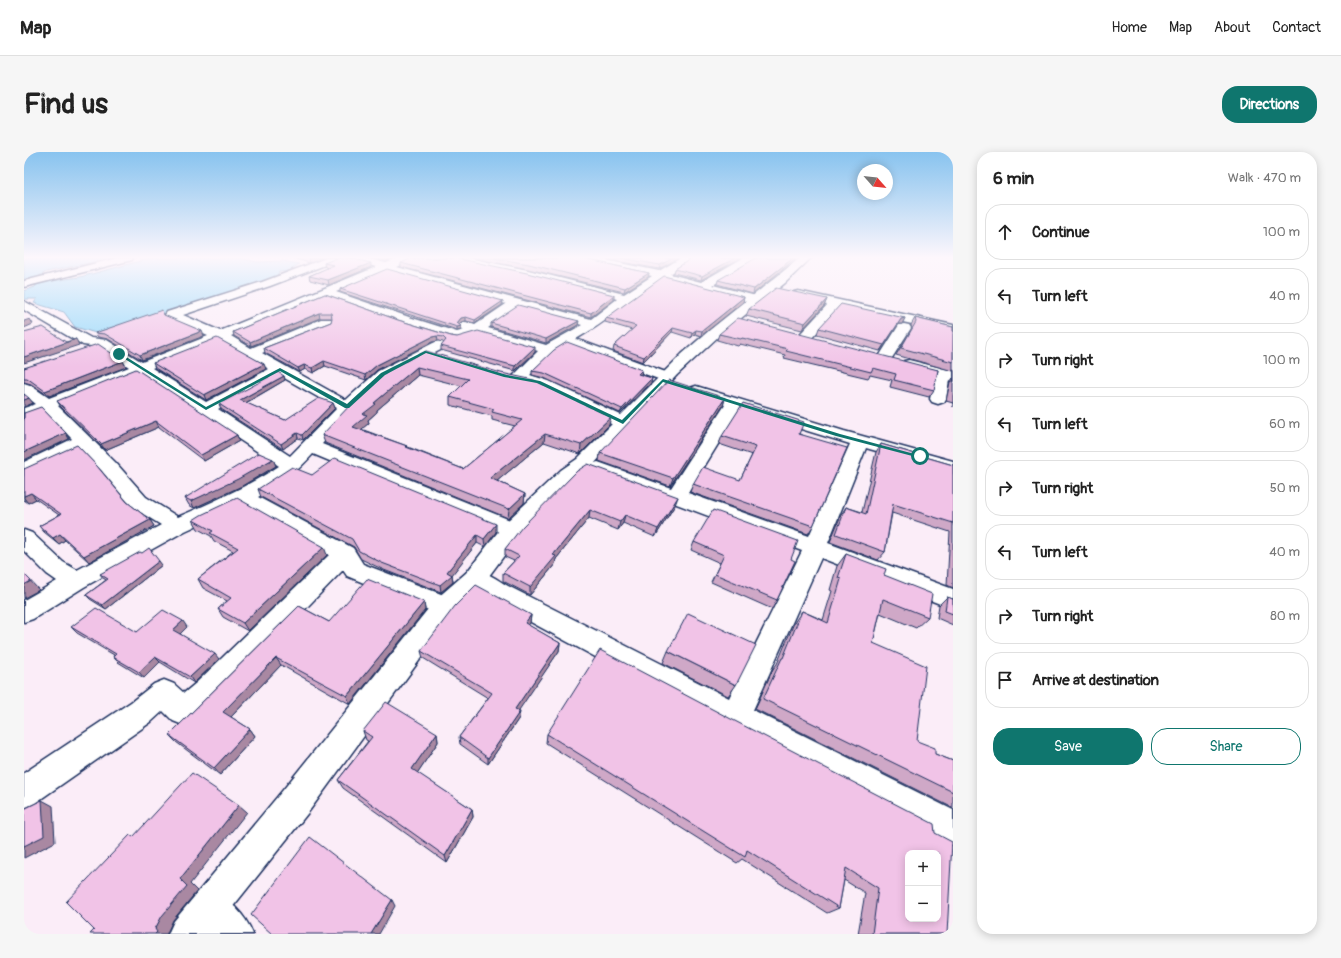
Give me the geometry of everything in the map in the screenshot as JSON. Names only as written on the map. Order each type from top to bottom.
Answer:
[{"type":"street","points":[[234,294],[171,315],[220,336],[347,406]]},
{"type":"street","points":[[24,414],[220,336],[318,294]]},
{"type":"street","points":[[331,294],[404,320],[457,336]]},
{"type":"street","points":[[485,294],[593,324]]},
{"type":"street","points":[[612,294],[626,298]]},
{"type":"street","points":[[623,423],[544,384],[532,380],[513,377],[548,350],[593,324],[631,294]]},
{"type":"street","points":[[723,294],[752,307],[836,303],[953,330]]},
{"type":"street","points":[[234,934],[198,921],[295,802],[445,606],[475,578],[512,529],[568,474],[584,463],[623,423],[673,382],[704,342],[752,307],[766,294]]},
{"type":"street","points":[[24,612],[76,581],[178,526],[242,497],[266,484],[292,466],[347,406],[383,374],[457,336],[476,330],[516,303]]},
{"type":"street","points":[[805,336],[836,303]]},
{"type":"street","points":[[26,307],[88,342],[102,343],[292,466]]},
{"type":"street","points":[[448,320],[476,330],[548,350]]},
{"type":"street","points":[[250,353],[326,322]]},
{"type":"street","points":[[37,329],[56,323]]},
{"type":"street","points":[[885,358],[904,328]]},
{"type":"street","points":[[791,333],[819,340]]},
{"type":"street","points":[[565,340],[673,382],[735,403],[860,441],[953,467]]},
{"type":"street","points":[[73,352],[102,343]]},
{"type":"street","points":[[425,352],[447,358]]},
{"type":"street","points":[[870,354],[948,375],[938,400]]},
{"type":"street","points":[[206,409],[280,369]]},
{"type":"street","points":[[24,388],[47,404],[109,467],[139,502],[178,526]]},
{"type":"street","points":[[676,496],[701,458],[717,429],[735,403]]},
{"type":"street","points":[[24,469],[82,441]]},
{"type":"street","points":[[735,717],[815,547],[860,441]]},
{"type":"street","points":[[310,446],[512,529]]},
{"type":"street","points":[[584,463],[953,599]]},
{"type":"street","points":[[242,497],[345,554],[355,570],[445,606]]},
{"type":"street","points":[[24,538],[55,568],[76,581]]},
{"type":"street","points":[[24,792],[141,712],[164,693],[183,712],[206,692],[345,554]]},
{"type":"street","points":[[475,578],[499,593],[690,691],[735,717],[953,828]]},
{"type":"water","points":[[24,294],[227,294],[218,299],[206,300],[103,335],[75,327],[64,312],[34,303],[37,299],[24,299]]},
{"type":"building","points":[[326,294],[398,320],[451,336],[457,337],[478,331],[535,347],[515,366],[441,346],[446,340],[443,337],[437,336],[432,337],[377,365],[365,375],[324,361],[312,368],[304,365],[298,368],[264,348],[331,322],[331,313],[319,313],[250,342],[233,332]]},
{"type":"building","points":[[357,294],[479,294],[503,301],[475,320],[466,317],[461,318],[457,323],[461,326],[457,327]]},
{"type":"building","points":[[521,294],[614,295],[591,313]]},
{"type":"building","points":[[638,294],[734,294],[744,297],[702,331],[696,330],[692,333],[673,328],[644,357],[614,346],[636,326],[606,318]]},
{"type":"building","points":[[768,294],[806,294],[827,299],[805,323],[749,309]]},
{"type":"building","points":[[841,304],[905,318],[901,319],[884,345],[819,328]]},
{"type":"building","points":[[518,305],[579,321],[546,339],[491,323]]},
{"type":"building","points":[[162,310],[164,315],[202,331],[140,355],[105,334],[95,333]]},
{"type":"building","points":[[738,318],[938,370],[934,390],[894,380],[896,374],[873,368],[871,372],[786,351],[788,349],[719,334]]},
{"type":"building","points":[[915,318],[953,327],[953,362],[901,348],[916,322]]},
{"type":"building","points":[[43,327],[66,342],[76,339],[24,357],[24,332]]},
{"type":"building","points":[[217,338],[264,364],[204,395],[153,363]]},
{"type":"building","points":[[567,342],[642,370],[638,374],[652,378],[622,409],[544,373],[532,371],[554,350]]},
{"type":"building","points":[[98,344],[123,361],[45,391],[27,378],[24,378],[24,368]]},
{"type":"building","points":[[426,351],[501,373],[534,380],[611,417],[581,445],[545,434],[490,478],[525,494],[509,509],[322,435],[352,403],[388,370]],"holes":[[[417,367],[468,379],[450,397],[494,409],[492,412],[522,420],[463,469],[406,447],[407,446],[353,427],[367,415],[363,414],[376,404],[374,403]]]},
{"type":"building","points":[[136,369],[237,435],[201,455],[156,421],[101,444],[57,401]]},
{"type":"building","points":[[278,372],[284,376],[240,400],[285,420],[319,398],[333,403],[302,435],[297,433],[281,444],[219,404]]},
{"type":"building","points":[[669,380],[725,398],[673,478],[600,453]]},
{"type":"building","points":[[24,394],[29,398],[24,400]]},
{"type":"building","points":[[743,403],[804,422],[799,434],[847,448],[813,526],[693,484],[703,467],[740,480],[756,447],[722,436]]},
{"type":"building","points":[[41,407],[66,433],[24,452],[24,413]]},
{"type":"building","points":[[881,444],[953,465],[953,523],[893,504],[885,552],[836,534],[846,507],[866,514]]},
{"type":"building","points":[[77,445],[127,502],[150,520],[84,556],[60,534],[53,538],[39,526],[61,514],[31,493],[24,496],[24,469]]},
{"type":"building","points":[[259,453],[273,459],[238,479],[191,501],[185,498]]},
{"type":"building","points":[[335,458],[496,524],[484,539],[477,535],[447,572],[452,575],[440,585],[382,563],[359,551],[352,539],[258,489],[292,467],[312,475]]},
{"type":"building","points":[[588,464],[678,497],[658,529],[625,515],[620,522],[590,510],[553,555],[556,556],[530,587],[503,573],[519,556],[505,549],[522,527],[577,471]]},
{"type":"building","points":[[237,498],[324,547],[243,623],[218,609],[231,598],[198,579],[238,548],[210,533],[213,531],[193,520]]},
{"type":"building","points":[[713,510],[798,541],[791,559],[795,561],[777,600],[715,574],[724,555],[694,542]]},
{"type":"building","points":[[149,548],[159,561],[102,605],[86,595],[108,579],[100,574]]},
{"type":"building","points":[[846,554],[886,569],[884,575],[932,594],[928,617],[883,599],[873,643],[926,666],[917,741],[935,748],[935,754],[953,761],[953,792],[763,699],[783,658],[802,611],[828,623],[841,579],[838,578]]},
{"type":"building","points":[[24,574],[31,581],[24,585]]},
{"type":"building","points":[[367,579],[424,602],[347,696],[276,658],[223,712],[250,729],[214,768],[169,735],[299,606],[329,622]]},
{"type":"building","points":[[476,585],[531,615],[525,623],[560,643],[515,709],[520,711],[488,758],[459,737],[492,693],[421,651],[455,606]]},
{"type":"building","points":[[947,597],[953,599],[953,614],[945,611]]},
{"type":"building","points":[[96,608],[137,632],[163,610],[183,621],[173,630],[215,654],[190,677],[155,657],[139,672],[113,657],[116,654],[71,627]]},
{"type":"building","points":[[688,613],[756,645],[736,685],[668,651]]},
{"type":"building","points":[[600,650],[934,824],[935,833],[952,842],[947,934],[872,934],[878,888],[846,868],[839,908],[747,850],[745,857],[547,734]]},
{"type":"building","points":[[386,702],[437,733],[412,769],[472,809],[445,856],[338,780],[372,737],[363,731]]},
{"type":"building","points":[[192,773],[239,805],[180,879],[187,886],[162,916],[155,929],[157,932],[155,934],[90,934],[94,930],[66,902],[130,835],[133,837]]},
{"type":"building","points":[[42,800],[44,836],[24,846],[24,809]]},
{"type":"building","points":[[310,837],[392,900],[371,934],[272,934],[251,915]]},
{"type":"route","points":[[119,354],[206,409],[280,369],[347,406],[383,374],[425,352],[506,376],[538,382],[623,423],[663,380],[838,435],[920,456]]}]
